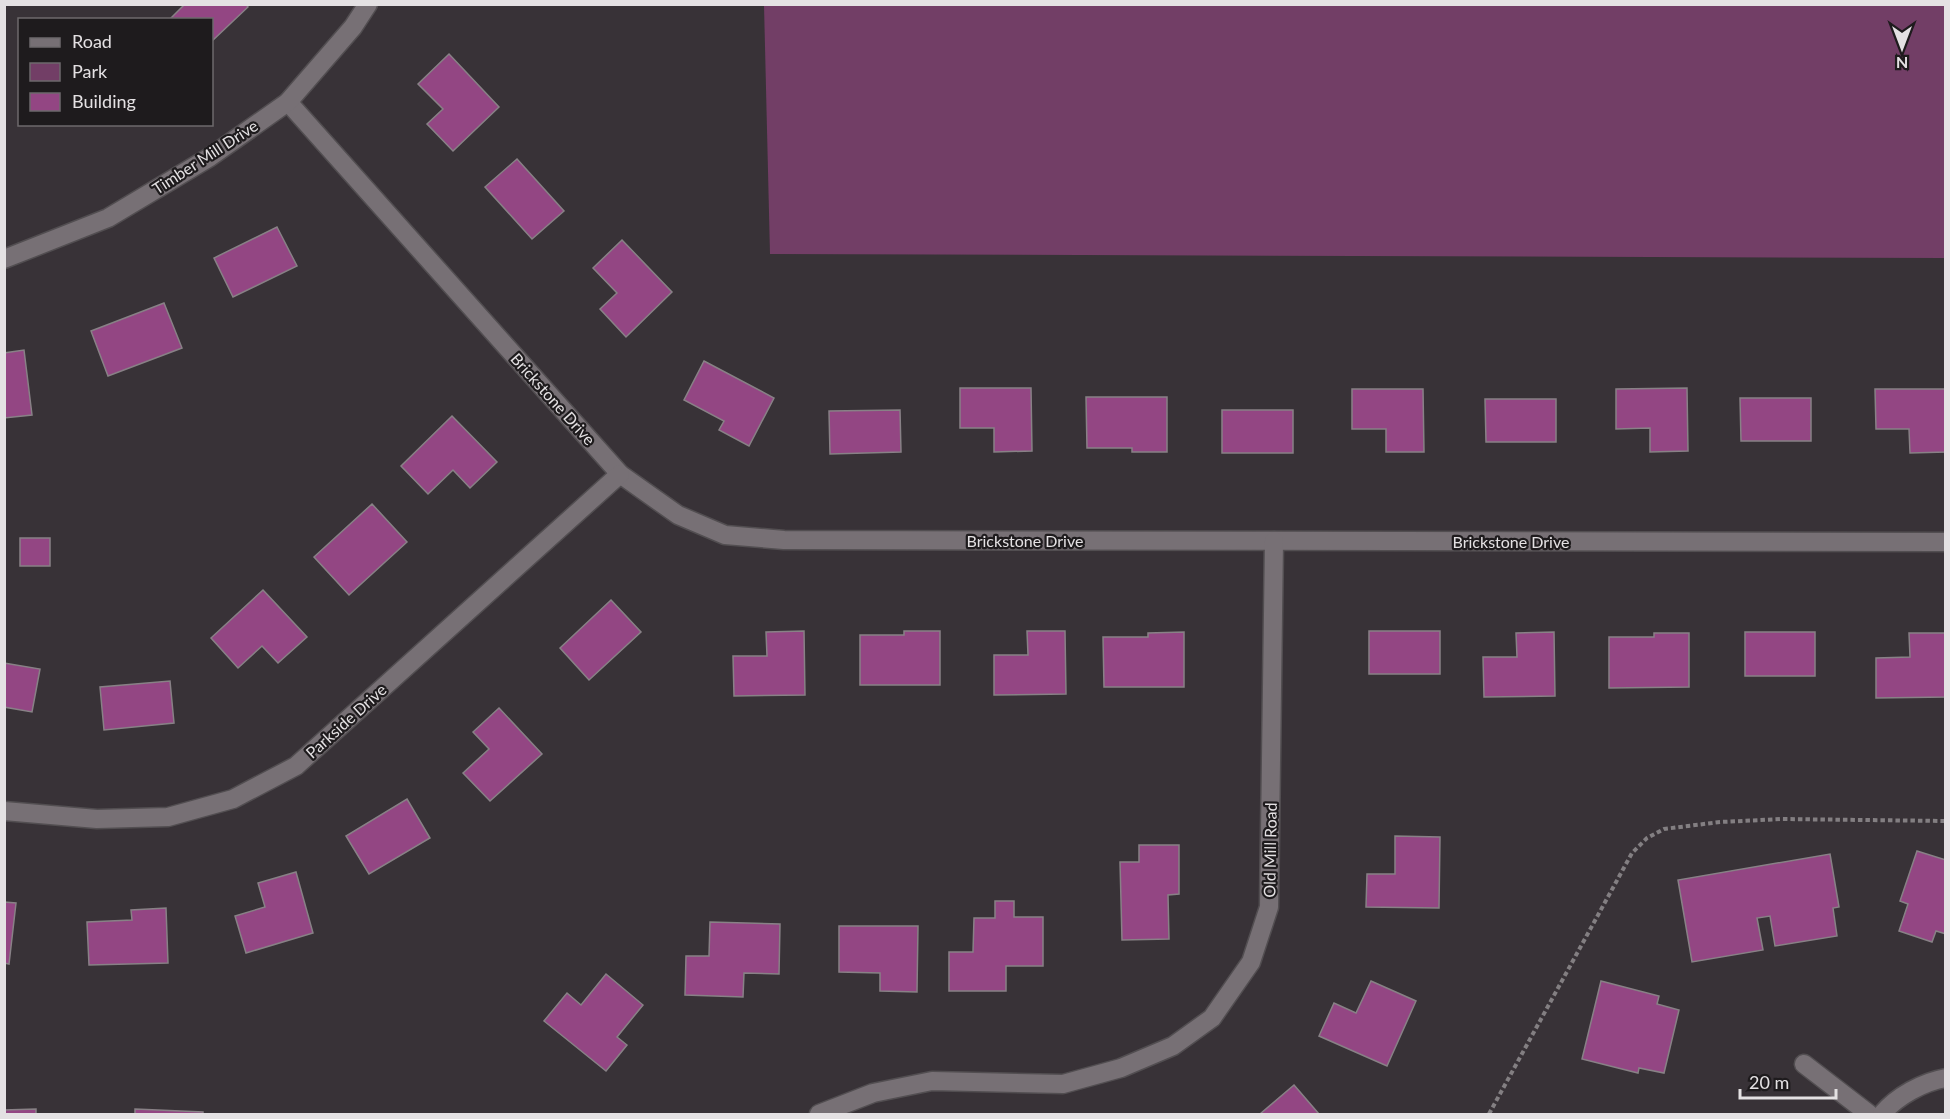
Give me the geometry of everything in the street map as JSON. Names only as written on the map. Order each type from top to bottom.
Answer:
[{"type":"street","name":"Timber Mill Drive","points":[[4,259],[108,219],[210,157],[288,102],[353,27],[368,4]]},
{"type":"street","name":"Brickstone Drive","points":[[288,102],[620,474],[678,515],[725,534],[784,540],[1946,542]]},
{"type":"street","name":"Parkside Drive","points":[[4,811],[97,819],[168,817],[232,799],[296,766],[620,474]]},
{"type":"street","name":"Old Mill Road","points":[[819,1114],[873,1094],[932,1081],[1063,1084],[1121,1068],[1173,1046],[1212,1018],[1251,962],[1269,907],[1274,541]]},
{"type":"street","points":[[1804,1064],[1869,1114]]},
{"type":"street","points":[[1882,1114],[1888,1107],[1927,1081],[1946,1077]]},
{"type":"path","points":[[1489,1114],[1632,853],[1647,838],[1664,829],[1720,822],[1782,819],[1946,821]]},
{"type":"green space","points":[[764,5],[1945,5],[1945,258],[770,254]]},
{"type":"building","points":[[185,4],[246,4],[248,7],[213,40],[213,18],[171,18]]},
{"type":"building","points":[[449,54],[499,107],[453,151],[427,124],[443,109],[418,84]]},
{"type":"building","points":[[517,159],[564,211],[532,239],[485,187]]},
{"type":"building","points":[[277,227],[297,266],[233,297],[214,258]]},
{"type":"building","points":[[622,240],[672,292],[626,337],[600,309],[617,293],[593,268]]},
{"type":"building","points":[[164,303],[182,348],[108,376],[91,331]]},
{"type":"building","points":[[24,350],[32,415],[4,418],[4,353]]},
{"type":"building","points":[[704,361],[774,398],[749,446],[719,430],[724,421],[684,400]]},
{"type":"building","points":[[960,388],[1031,388],[1032,451],[994,452],[994,428],[960,428]]},
{"type":"building","points":[[1687,388],[1688,451],[1650,452],[1650,428],[1616,429],[1616,389]]},
{"type":"building","points":[[1352,389],[1423,389],[1424,452],[1386,452],[1386,429],[1352,429]]},
{"type":"building","points":[[1875,389],[1946,389],[1946,452],[1910,453],[1909,429],[1876,429]]},
{"type":"building","points":[[1086,397],[1167,397],[1167,452],[1132,452],[1132,448],[1087,448]]},
{"type":"building","points":[[1740,398],[1811,398],[1811,441],[1741,441]]},
{"type":"building","points":[[1485,399],[1556,399],[1556,442],[1486,442]]},
{"type":"building","points":[[900,410],[901,452],[830,454],[829,411]]},
{"type":"building","points":[[1222,410],[1293,410],[1293,453],[1222,453]]},
{"type":"building","points":[[452,416],[497,462],[470,488],[453,470],[428,494],[401,466]]},
{"type":"building","points":[[372,504],[407,542],[349,595],[314,557]]},
{"type":"building","points":[[20,538],[50,538],[50,566],[20,566]]},
{"type":"building","points":[[263,590],[307,637],[278,663],[262,646],[238,668],[211,638]]},
{"type":"building","points":[[611,600],[641,632],[589,680],[560,648]]},
{"type":"building","points":[[804,631],[805,695],[734,696],[733,656],[767,656],[766,632]]},
{"type":"building","points":[[904,631],[940,631],[940,685],[860,685],[860,635],[904,635]]},
{"type":"building","points":[[1027,631],[1065,631],[1066,694],[994,695],[994,655],[1028,655]]},
{"type":"building","points":[[1369,631],[1440,631],[1440,674],[1369,674]]},
{"type":"building","points":[[1184,632],[1184,687],[1104,687],[1103,637],[1148,637],[1148,633]]},
{"type":"building","points":[[1554,632],[1555,696],[1484,697],[1483,657],[1517,657],[1516,633]]},
{"type":"building","points":[[1745,632],[1815,632],[1815,676],[1745,676]]},
{"type":"building","points":[[1654,633],[1689,633],[1689,687],[1609,688],[1609,637],[1654,637]]},
{"type":"building","points":[[1909,633],[1946,633],[1946,697],[1876,698],[1876,658],[1910,657]]},
{"type":"building","points":[[4,663],[40,669],[32,712],[4,707]]},
{"type":"building","points":[[170,681],[174,723],[104,730],[100,687]]},
{"type":"building","points":[[499,708],[542,754],[490,801],[463,773],[489,749],[473,732]]},
{"type":"building","points":[[407,799],[430,838],[369,874],[346,836]]},
{"type":"building","points":[[1395,836],[1440,837],[1439,908],[1366,907],[1367,874],[1395,874]]},
{"type":"building","points":[[1139,845],[1179,845],[1179,894],[1168,895],[1169,939],[1122,940],[1120,862],[1139,862]]},
{"type":"building","points":[[1917,851],[1946,860],[1946,934],[1936,931],[1932,942],[1899,931],[1908,904],[1900,901]]},
{"type":"building","points":[[1830,854],[1839,907],[1833,908],[1837,936],[1775,946],[1770,916],[1757,918],[1763,950],[1692,962],[1678,880]]},
{"type":"building","points":[[296,872],[313,933],[246,953],[235,916],[265,907],[258,883]]},
{"type":"building","points":[[995,901],[1014,901],[1014,917],[1043,917],[1043,966],[1006,966],[1006,991],[949,991],[949,952],[973,952],[974,918],[995,918]]},
{"type":"building","points":[[4,902],[16,903],[9,964],[4,963]]},
{"type":"building","points":[[166,908],[168,963],[89,965],[87,922],[132,920],[131,910]]},
{"type":"building","points":[[710,922],[780,924],[779,974],[744,973],[743,997],[685,995],[686,956],[709,956]]},
{"type":"building","points":[[839,926],[918,926],[917,992],[880,991],[880,973],[839,972]]},
{"type":"building","points":[[606,974],[643,1005],[617,1037],[627,1045],[606,1071],[544,1021],[567,993],[581,1005]]},
{"type":"building","points":[[1371,981],[1416,1001],[1387,1066],[1319,1036],[1334,1003],[1356,1013]]},
{"type":"building","points":[[1601,981],[1659,996],[1657,1004],[1679,1010],[1664,1073],[1639,1068],[1638,1073],[1582,1059]]},
{"type":"building","points":[[1294,1085],[1319,1114],[1260,1114]]},
{"type":"building","points":[[36,1109],[36,1114],[4,1114],[4,1110]]},
{"type":"building","points":[[135,1109],[203,1112],[203,1114],[135,1114]]}]
